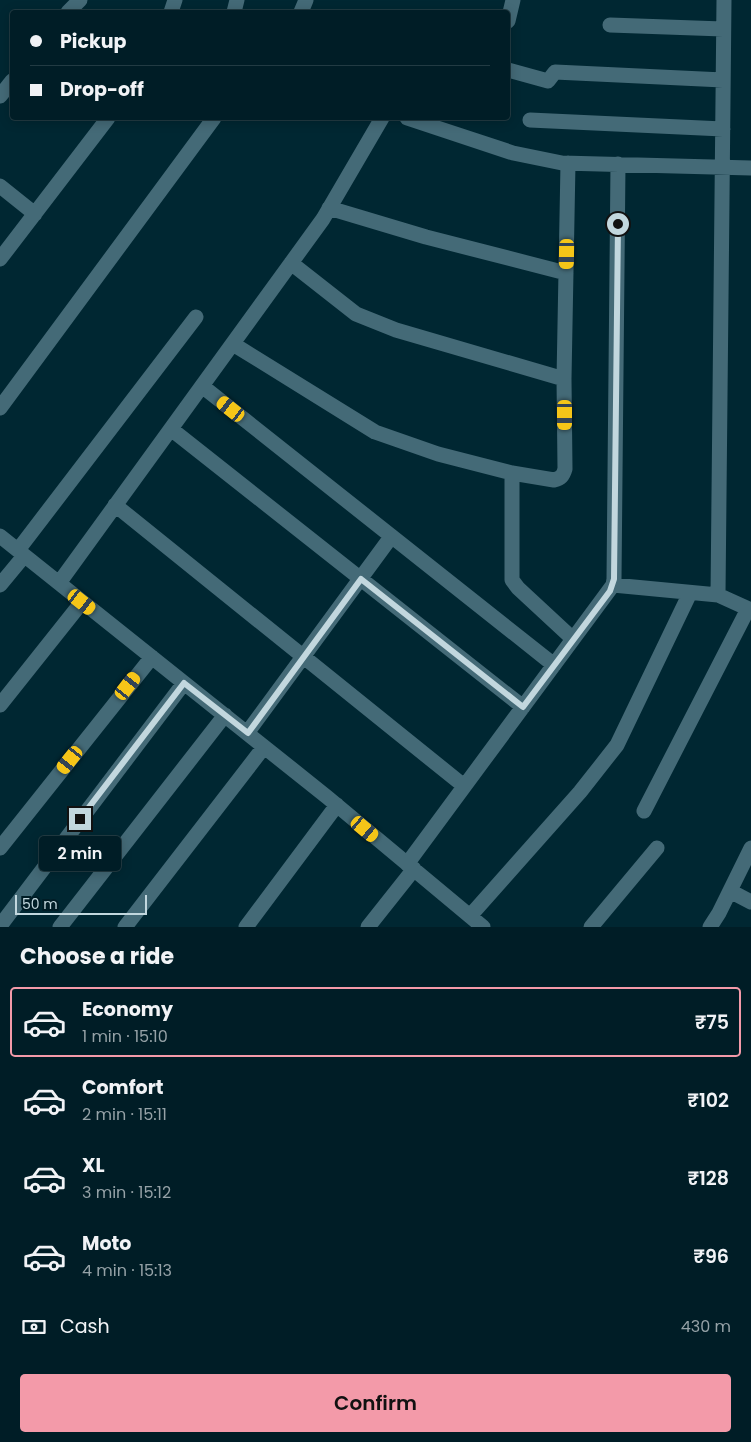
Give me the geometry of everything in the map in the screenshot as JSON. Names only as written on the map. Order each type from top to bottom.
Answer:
[{"type":"street","points":[[70,10],[80,0]]},
{"type":"street","points":[[510,13],[513,0]]},
{"type":"street","points":[[718,595],[724,0]]},
{"type":"street","points":[[610,25],[723,29]]},
{"type":"street","points":[[510,71],[548,81],[555,72],[723,80]]},
{"type":"street","points":[[0,96],[10,84]]},
{"type":"street","points":[[0,259],[106,120]]},
{"type":"street","points":[[0,408],[213,120]]},
{"type":"street","points":[[59,583],[291,263],[329,208],[381,120]]},
{"type":"street","points":[[413,120],[513,153],[568,163],[751,168]]},
{"type":"street","points":[[530,120],[723,129]]},
{"type":"street","points":[[232,344],[375,432],[438,454],[512,473],[554,480],[559,479],[565,469],[564,379],[568,163]]},
{"type":"street","points":[[368,927],[464,786],[613,585],[618,164]]},
{"type":"street","points":[[0,186],[35,214]]},
{"type":"street","points":[[329,208],[426,237],[566,273]]},
{"type":"street","points":[[291,263],[356,314],[396,330],[564,379]]},
{"type":"street","points":[[0,585],[21,553],[196,317]]},
{"type":"street","points":[[202,386],[554,665]]},
{"type":"street","points":[[171,428],[523,707]]},
{"type":"street","points":[[512,473],[512,580],[518,588],[573,638]]},
{"type":"street","points":[[115,505],[464,786]]},
{"type":"street","points":[[0,536],[337,805],[483,927]]},
{"type":"street","points":[[248,733],[391,537]]},
{"type":"street","points":[[613,585],[718,595],[749,610],[644,811]]},
{"type":"street","points":[[470,916],[580,792],[618,746],[690,592]]},
{"type":"street","points":[[0,705],[82,602]]},
{"type":"street","points":[[0,848],[152,657]]},
{"type":"street","points":[[0,926],[184,683]]},
{"type":"street","points":[[60,927],[225,715]]},
{"type":"street","points":[[125,927],[264,746]]},
{"type":"street","points":[[246,927],[337,805]]},
{"type":"street","points":[[591,927],[657,848]]},
{"type":"street","points":[[710,927],[719,913],[751,848]]},
{"type":"street","points":[[730,891],[751,902]]},
{"type":"route","points":[[80,819],[184,683],[248,733],[361,579],[523,707],[613,585],[618,224]]}]
